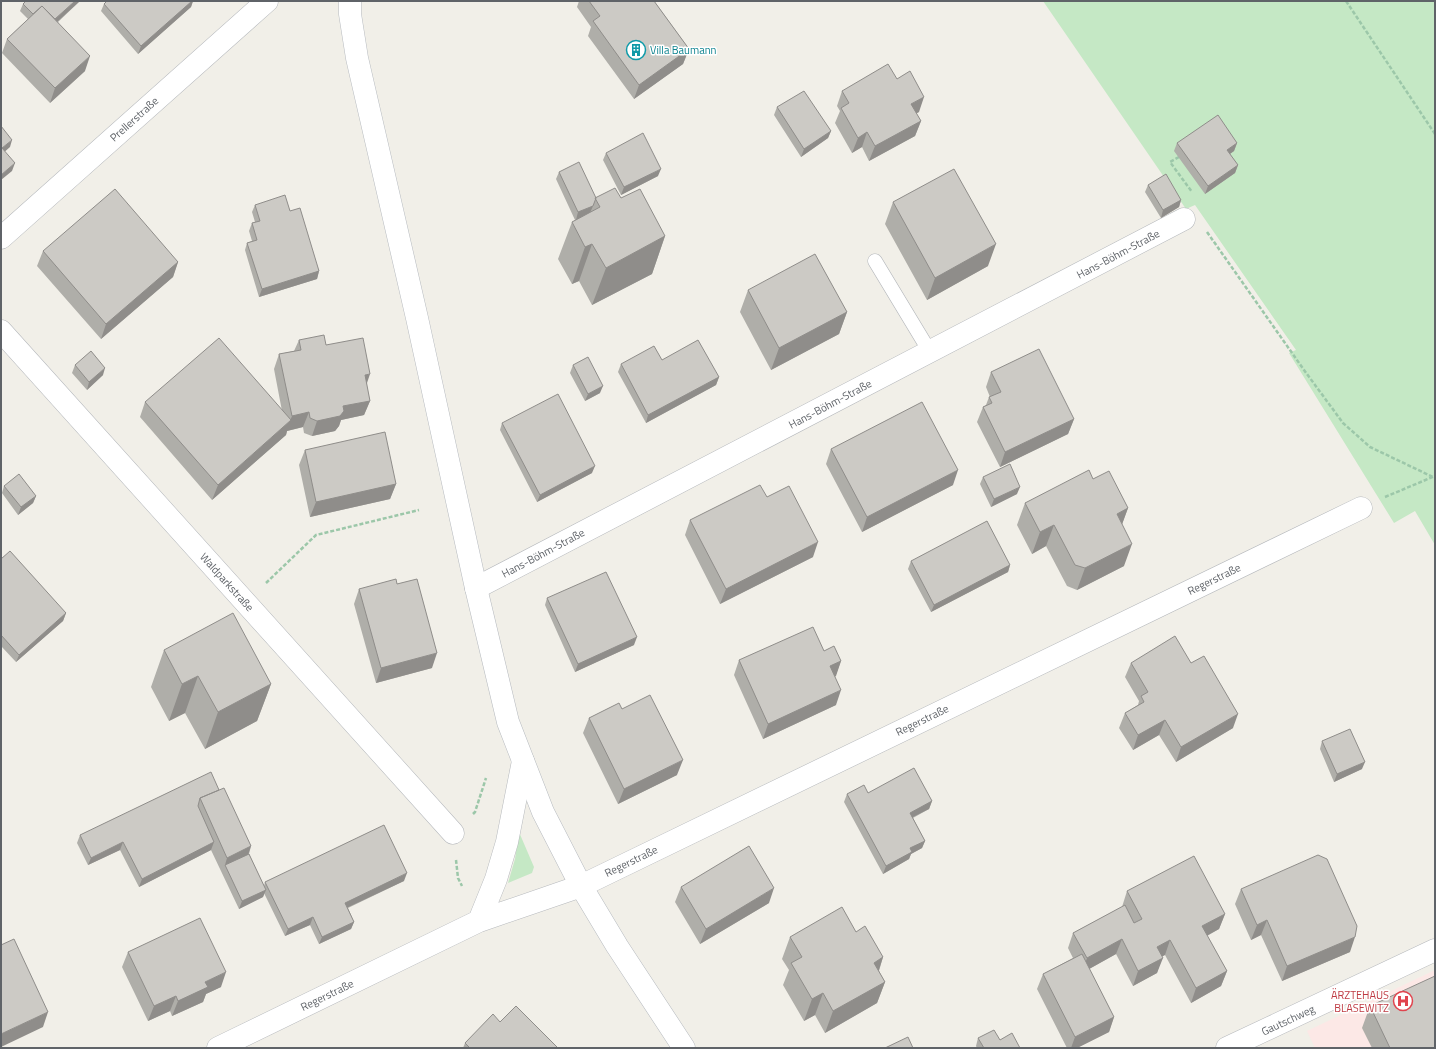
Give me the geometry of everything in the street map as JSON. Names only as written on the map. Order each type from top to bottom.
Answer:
[{"type":"street","name":"Prellerstraße","points":[[1,238],[267,1]]},
{"type":"street","points":[[350,7],[357,58],[417,318],[476,588],[508,722],[543,812],[581,886],[617,946],[684,1048]]},
{"type":"street","name":"Hans-Böhm-Straße","points":[[476,588],[1184,219]]},
{"type":"street","name":"Waldparkstraße","points":[[1,331],[453,833]]},
{"type":"street","name":"Regerstraße","points":[[218,1048],[479,921],[581,886],[1361,508]]},
{"type":"street","points":[[479,921],[496,879],[507,842],[523,761]]},
{"type":"street","name":"Gautschweg","points":[[1227,1048],[1435,950]]},
{"type":"lane","points":[[875,261],[930,352]]},
{"type":"path","points":[[1346,1],[1435,134]]},
{"type":"path","points":[[1179,157],[1170,162],[1193,195]]},
{"type":"path","points":[[1184,219],[1194,213],[1343,423],[1370,446],[1434,476]]},
{"type":"path","points":[[1361,508],[1434,476]]},
{"type":"path","points":[[246,602],[316,535],[419,510]]},
{"type":"path","points":[[479,921],[458,878],[453,833],[475,812],[486,778]]},
{"type":"shaded area","name":"ÄRZTEHAUS BLASEWITZ","points":[[1435,970],[1435,1048],[1315,1048],[1307,1031]]},
{"type":"green space","points":[[1043,1],[1435,1],[1435,545],[1415,511],[1394,523],[1289,353],[1296,350],[1195,205],[1186,209]]},
{"type":"green space","points":[[519,832],[534,867],[532,873],[508,883],[515,859]]},
{"type":"building","points":[[26,1],[75,1],[55,19],[42,6],[33,14],[23,4]]},
{"type":"building","points":[[107,1],[192,1],[141,46],[104,4]]},
{"type":"building","name":"Villa Baumann","points":[[589,1],[654,1],[689,49],[639,85],[593,21],[600,16]]},
{"type":"building","points":[[42,6],[90,56],[55,88],[7,39]]},
{"type":"building","points":[[888,64],[897,79],[910,71],[924,97],[911,104],[921,121],[875,146],[867,132],[858,138],[841,108],[849,103],[842,91]]},
{"type":"building","points":[[804,91],[831,131],[804,149],[777,107]]},
{"type":"building","points":[[1218,115],[1237,143],[1227,150],[1238,165],[1208,186],[1177,143]]},
{"type":"building","points":[[1,126],[12,140],[2,148],[15,163],[1,175]]},
{"type":"building","points":[[643,133],[661,169],[624,187],[606,153]]},
{"type":"building","points":[[579,162],[596,198],[593,206],[578,212],[559,172]]},
{"type":"building","points":[[954,169],[996,244],[935,278],[893,202]]},
{"type":"building","points":[[1166,174],[1181,200],[1163,210],[1148,185]]},
{"type":"building","points":[[615,188],[621,198],[640,189],[665,236],[606,268],[592,244],[585,247],[572,222],[600,207],[595,198]]},
{"type":"building","points":[[115,189],[178,262],[106,324],[43,251]]},
{"type":"building","points":[[285,195],[290,211],[300,208],[319,271],[262,289],[247,243],[257,240],[252,223],[260,221],[255,205]]},
{"type":"building","points":[[815,254],[847,312],[779,348],[748,290]]},
{"type":"building","points":[[324,335],[326,345],[363,338],[370,374],[365,375],[370,401],[343,406],[344,411],[340,416],[317,421],[310,418],[309,412],[292,416],[279,354],[301,350],[299,340]]},
{"type":"building","points":[[219,338],[291,420],[218,485],[145,402]]},
{"type":"building","points":[[698,340],[719,377],[648,415],[621,364],[654,346],[662,360]]},
{"type":"building","points":[[1039,349],[1074,419],[1005,452],[983,407],[992,403],[989,397],[1001,392],[991,372]]},
{"type":"building","points":[[91,351],[105,368],[89,382],[75,365]]},
{"type":"building","points":[[588,357],[603,386],[588,394],[573,365]]},
{"type":"building","points":[[558,394],[595,466],[540,495],[502,423]]},
{"type":"building","points":[[922,402],[958,470],[867,517],[831,449]]},
{"type":"building","points":[[385,432],[396,484],[316,502],[305,450]]},
{"type":"building","points":[[1010,464],[1020,487],[994,499],[983,477]]},
{"type":"building","points":[[1089,470],[1093,479],[1109,471],[1128,508],[1117,514],[1132,544],[1085,568],[1075,565],[1054,525],[1040,532],[1025,503]]},
{"type":"building","points":[[19,474],[36,496],[21,507],[4,486]]},
{"type":"building","points":[[760,485],[767,497],[789,486],[818,542],[726,589],[690,520]]},
{"type":"building","points":[[987,521],[1010,565],[934,605],[911,561]]},
{"type":"building","points":[[10,551],[66,613],[19,655],[1,635],[1,559]]},
{"type":"building","points":[[606,572],[637,637],[578,664],[547,598]]},
{"type":"building","points":[[396,579],[397,584],[417,579],[437,653],[381,668],[359,589]]},
{"type":"building","points":[[233,613],[271,684],[218,712],[198,676],[182,684],[164,650]]},
{"type":"building","points":[[813,627],[824,651],[834,646],[841,661],[830,666],[841,690],[768,724],[739,660]]},
{"type":"building","points":[[1175,636],[1191,663],[1204,656],[1238,714],[1181,747],[1165,720],[1138,735],[1125,713],[1144,702],[1141,696],[1148,692],[1131,663]]},
{"type":"building","points":[[650,695],[683,760],[624,789],[589,718],[619,703],[622,709]]},
{"type":"building","points":[[1350,729],[1365,762],[1337,774],[1322,741]]},
{"type":"building","points":[[914,768],[932,801],[910,813],[925,841],[910,848],[912,852],[886,866],[847,794],[864,785],[868,793]]},
{"type":"building","points":[[211,772],[219,790],[200,798],[198,806],[214,842],[142,879],[123,842],[91,858],[80,835]]},
{"type":"building","points":[[224,788],[251,846],[227,858],[200,798]]},
{"type":"building","points":[[384,825],[407,873],[345,903],[354,922],[322,937],[313,917],[288,929],[265,882]]},
{"type":"building","points":[[749,846],[774,888],[706,929],[681,887]]},
{"type":"building","points":[[249,854],[266,890],[242,901],[225,865]]},
{"type":"building","points":[[1318,855],[1327,859],[1357,926],[1355,937],[1287,966],[1267,920],[1257,925],[1241,889]]},
{"type":"building","points":[[1194,856],[1225,914],[1202,926],[1227,971],[1196,988],[1170,940],[1157,947],[1163,958],[1138,971],[1122,939],[1087,958],[1073,933],[1125,905],[1134,923],[1142,919],[1127,891]]},
{"type":"building","points":[[842,907],[856,932],[865,926],[883,957],[874,963],[885,982],[833,1011],[823,993],[812,999],[791,963],[802,957],[790,937]]},
{"type":"building","points":[[200,918],[226,972],[205,982],[208,987],[178,1001],[176,996],[154,1006],[128,952]]},
{"type":"building","points":[[14,939],[48,1012],[1,1034],[1,945]]},
{"type":"building","points":[[1082,954],[1114,1017],[1075,1037],[1043,974]]},
{"type":"building","points":[[1435,976],[1435,1048],[1390,1048],[1370,1006]]},
{"type":"building","points":[[516,1006],[558,1048],[470,1048],[465,1043],[493,1014],[500,1022]]},
{"type":"building","points":[[994,1030],[1000,1040],[1012,1033],[1020,1048],[984,1048],[978,1038]]},
{"type":"building","points":[[908,1037],[913,1048],[885,1048]]},
{"type":"place","name":"Villa Baumann","points":[[636,50]]},
{"type":"place","name":"ÄRZTEHAUS BLASEWITZ","points":[[1403,1001]]}]
